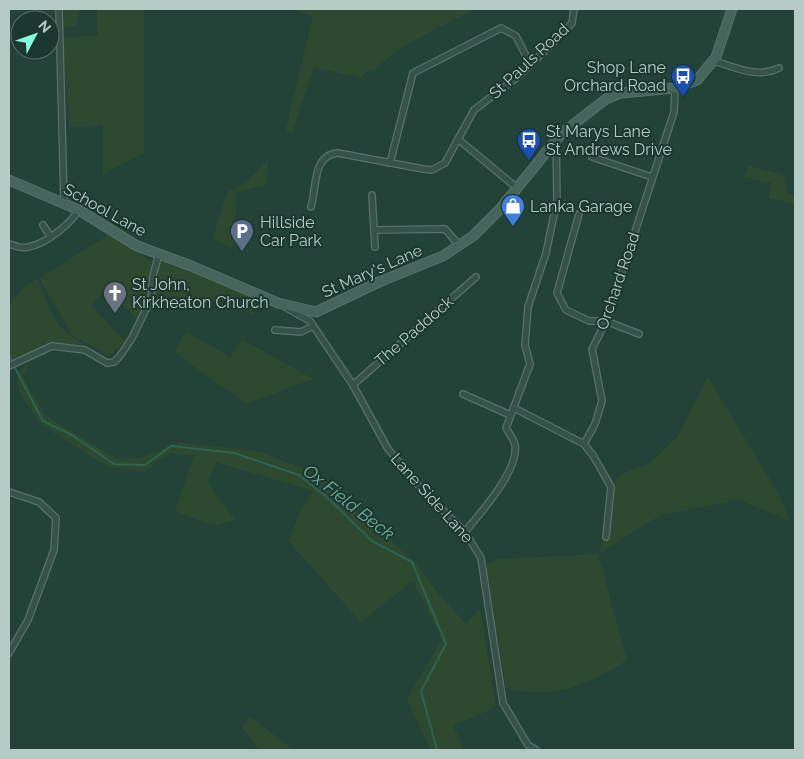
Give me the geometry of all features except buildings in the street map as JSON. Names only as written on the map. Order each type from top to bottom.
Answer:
[{"type":"street","points":[[59,9],[64,203]]},
{"type":"street","name":"St Pauls Road","points":[[311,206],[318,168],[326,155],[338,153],[423,169],[439,168],[449,159],[474,110],[515,79],[572,23],[574,9]]},
{"type":"street","points":[[732,9],[714,61],[749,72],[768,73],[779,68]]},
{"type":"street","points":[[390,163],[413,73],[501,28],[516,36],[530,64]]},
{"type":"street","name":"St Mary's Lane","points":[[159,254],[278,304],[316,312],[379,282],[443,256],[459,245],[487,223],[556,139],[576,120],[610,97],[628,92],[675,88],[697,80],[714,61]]},
{"type":"street","name":"Orchard Road","points":[[584,444],[595,424],[602,401],[592,349],[606,320],[674,112],[675,88]]},
{"type":"street","points":[[458,139],[517,188]]},
{"type":"street","points":[[466,532],[495,494],[513,461],[515,445],[506,428],[530,364],[526,345],[528,306],[546,253],[556,200],[556,139]]},
{"type":"street","points":[[592,157],[652,177]]},
{"type":"street","name":"School Lane","points":[[9,180],[79,210],[136,246],[159,254]]},
{"type":"street","points":[[372,195],[375,247]]},
{"type":"street","points":[[9,244],[28,248],[71,222],[79,210]]},
{"type":"street","points":[[579,214],[557,293],[566,310],[589,321],[606,320],[639,334]]},
{"type":"street","points":[[44,225],[50,236]]},
{"type":"street","points":[[374,230],[446,229],[459,245]]},
{"type":"street","points":[[9,366],[52,346],[85,350],[107,363],[114,362],[132,338],[151,299],[153,276],[159,254]]},
{"type":"street","name":"The Paddock","points":[[353,385],[476,277]]},
{"type":"street","name":"Lane Side Lane","points":[[278,304],[310,321],[353,385],[388,449],[436,504],[466,532],[481,558],[503,703],[528,745],[536,750]]},
{"type":"street","points":[[275,330],[301,332],[313,326]]},
{"type":"street","points":[[463,394],[510,415]]},
{"type":"street","points":[[514,408],[584,444],[611,487],[606,537]]},
{"type":"street","points":[[9,492],[39,502],[56,518],[54,550],[28,620],[9,653]]},
{"type":"green space","points":[[64,9],[80,9],[76,26],[63,27]]},
{"type":"green space","points":[[97,9],[144,9],[144,153],[103,174],[103,125],[69,127],[63,38],[98,35]]},
{"type":"green space","points":[[290,9],[475,9],[409,44],[373,71],[370,68],[360,78],[314,67],[292,133],[286,130],[313,16]]},
{"type":"green space","points":[[268,160],[266,185],[235,193],[237,237],[231,249],[213,238],[227,192],[246,183]]},
{"type":"green space","points":[[749,166],[784,175],[787,193],[795,195],[795,204],[769,198],[771,183],[743,177]]},
{"type":"green space","points":[[110,234],[152,262],[147,299],[137,320],[109,287],[91,305],[125,341],[109,356],[72,335],[39,278]]},
{"type":"green space","points":[[160,261],[203,275],[260,301],[252,315],[230,301],[156,295]]},
{"type":"green space","points":[[37,279],[54,317],[66,332],[86,345],[53,343],[12,360],[9,354],[9,306],[23,288]]},
{"type":"green space","points":[[186,331],[230,357],[242,339],[313,379],[246,404],[174,352]]},
{"type":"green space","points":[[31,363],[22,376],[46,416],[116,458],[140,458],[179,442],[261,452],[309,471],[322,479],[416,563],[442,598],[466,624],[480,608],[496,707],[453,726],[465,750],[431,750],[407,699],[442,640],[413,581],[361,622],[288,541],[300,512],[313,491],[216,462],[208,483],[235,520],[213,526],[175,511],[194,455],[170,453],[144,471],[108,467],[41,425],[20,393],[16,372]]},
{"type":"green space","points":[[708,377],[777,491],[790,521],[739,500],[661,515],[598,554],[627,660],[598,677],[569,688],[539,692],[506,688],[486,565],[499,559],[597,554],[606,537],[607,493],[621,474],[650,463],[678,436]]},
{"type":"green space","points":[[250,717],[294,750],[259,750],[242,728]]},
{"type":"waterway","name":"Ox Field Beck","points":[[9,353],[12,362]]},
{"type":"waterway","name":"Ox Field Beck","points":[[14,366],[43,421],[72,435],[114,464],[145,465],[171,446],[234,453],[299,475],[329,499],[372,541],[412,562],[446,644],[421,691],[437,750]]},
{"type":"place","name":"Shop Lane Orchard Road","points":[[683,97]]},
{"type":"place","name":"St Marys Lane St Andrews Drive","points":[[529,161]]},
{"type":"place","name":"Lanka Garage","points":[[513,227]]},
{"type":"place","name":"Hillside Car Park","points":[[242,252]]},
{"type":"place","name":"St John, Kirkheaton Church","points":[[115,314]]}]
